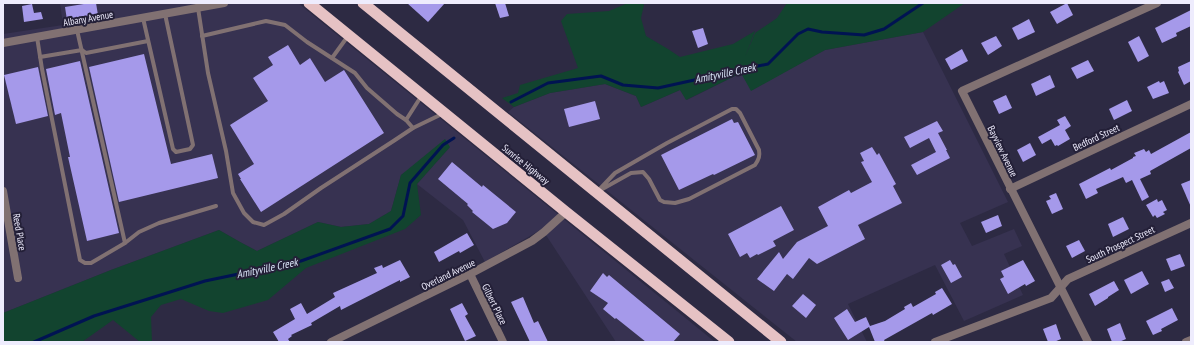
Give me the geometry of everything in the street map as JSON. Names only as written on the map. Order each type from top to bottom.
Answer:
[{"type":"highway","name":"Sunrise Highway","points":[[309,3],[566,212],[729,342]]},
{"type":"highway","points":[[364,3],[782,342]]},
{"type":"street","name":"Albany Avenue","points":[[3,42],[224,3]]},
{"type":"street","name":"Bayview Avenue","points":[[1088,342],[962,91],[1156,3]]},
{"type":"street","name":"Bedford Street","points":[[1010,189],[1191,104]]},
{"type":"street","name":"Reed Place","points":[[3,191],[18,278]]},
{"type":"street","name":"Overland Avenue","points":[[331,342],[470,274],[532,241],[566,212]]},
{"type":"street","name":"South Prospect Street","points":[[1060,287],[1068,279],[1191,223]]},
{"type":"street","name":"Gilbert Place","points":[[470,274],[503,342]]},
{"type":"street","points":[[935,342],[1051,298],[1060,287]]},
{"type":"street","points":[[1186,342],[1191,340]]},
{"type":"lane","points":[[202,6],[202,36],[208,73],[226,151],[233,193],[244,213],[253,222],[264,225],[284,214],[413,128],[444,113]]},
{"type":"lane","points":[[143,18],[173,149],[176,152],[190,148],[193,145],[165,14]]},
{"type":"lane","points":[[202,36],[266,21],[285,25],[307,42],[354,73],[367,88],[406,120],[413,128]]},
{"type":"lane","points":[[76,30],[82,50],[125,243]]},
{"type":"lane","points":[[332,58],[349,35]]},
{"type":"lane","points":[[37,37],[80,260],[85,263],[90,263],[125,243],[139,232],[159,223],[216,206]]},
{"type":"lane","points":[[40,57],[82,50],[86,53],[148,41]]},
{"type":"lane","points":[[406,120],[422,95]]},
{"type":"lane","points":[[732,109],[736,109],[740,113],[759,150],[760,155],[755,165],[689,199],[675,203],[660,200],[649,179],[643,172],[631,173],[597,192],[614,173],[732,109]]},
{"type":"shaded area","points":[[60,3],[298,3],[715,342],[616,342],[542,229],[485,262],[463,220],[417,184],[450,147],[401,175],[391,211],[369,224],[341,227],[318,222],[257,251],[219,230],[111,270],[3,313],[3,34],[63,25]]},
{"type":"shaded area","points":[[923,32],[1008,202],[960,223],[972,246],[1014,229],[1022,246],[1004,254],[1023,295],[964,321],[935,265],[848,304],[867,342],[797,342],[508,112],[514,107],[550,93],[605,84],[636,96],[641,107],[680,90],[687,100],[741,73],[752,90],[825,50]]},
{"type":"green space","points":[[628,3],[643,3],[644,5],[641,18],[646,36],[680,57],[733,44],[755,31],[745,57],[755,33],[777,18],[787,3],[965,3],[923,32],[825,50],[751,91],[741,73],[686,100],[680,90],[641,107],[636,96],[605,84],[550,93],[514,107],[502,98],[518,93],[520,85],[578,68],[561,21],[567,14],[609,11]]},
{"type":"green space","points":[[445,139],[450,147],[417,184],[421,215],[405,229],[306,268],[268,300],[223,313],[209,311],[181,299],[161,305],[151,317],[152,342],[140,342],[113,320],[82,342],[3,342],[3,313],[111,270],[219,230],[257,251],[318,222],[341,227],[369,224],[391,211],[401,175]]},
{"type":"building","points":[[96,3],[98,15],[67,20],[65,7]]},
{"type":"building","points":[[407,3],[445,3],[428,22]]},
{"type":"building","points":[[495,3],[505,3],[509,16],[500,18]]},
{"type":"building","points":[[1067,3],[1073,15],[1057,24],[1050,12]]},
{"type":"building","points":[[32,4],[34,13],[41,12],[43,19],[24,22],[22,6]]},
{"type":"building","points":[[1191,10],[1191,26],[1176,33],[1177,36],[1162,43],[1155,28]]},
{"type":"building","points":[[1029,19],[1035,32],[1018,40],[1012,28]]},
{"type":"building","points":[[703,28],[708,44],[698,48],[692,31]]},
{"type":"building","points":[[996,36],[1002,46],[988,55],[981,43]]},
{"type":"building","points":[[1139,36],[1149,56],[1138,62],[1128,42]]},
{"type":"building","points":[[288,45],[300,65],[310,58],[325,82],[344,70],[384,133],[261,212],[238,174],[254,164],[230,125],[268,101],[253,78],[273,65],[268,57]]},
{"type":"building","points":[[962,49],[968,61],[951,70],[945,59]]},
{"type":"building","points":[[144,54],[171,164],[212,154],[218,178],[119,202],[89,67]]},
{"type":"building","points":[[1088,60],[1094,71],[1077,79],[1071,68]]},
{"type":"building","points":[[80,61],[119,233],[87,241],[68,157],[70,157],[61,113],[55,115],[46,69]]},
{"type":"building","points":[[1191,61],[1191,81],[1184,85],[1178,72],[1178,67]]},
{"type":"building","points":[[38,67],[48,116],[16,124],[4,75]]},
{"type":"building","points":[[1050,75],[1055,87],[1036,96],[1031,84]]},
{"type":"building","points":[[1159,81],[1160,83],[1164,81],[1169,93],[1153,99],[1147,87]]},
{"type":"building","points":[[1006,95],[1012,108],[999,114],[993,101]]},
{"type":"building","points":[[1127,100],[1132,111],[1114,120],[1109,109]]},
{"type":"building","points":[[595,101],[600,119],[569,127],[564,109]]},
{"type":"building","points":[[1065,116],[1071,126],[1065,130],[1070,139],[1058,146],[1055,146],[1051,139],[1042,144],[1038,137],[1060,125],[1057,120]]},
{"type":"building","points":[[732,119],[734,123],[738,122],[755,155],[679,190],[661,155]]},
{"type":"building","points":[[937,121],[943,131],[938,133],[950,158],[917,175],[911,165],[936,152],[929,138],[910,148],[904,137]]},
{"type":"building","points":[[1191,132],[1191,148],[1150,171],[1151,174],[1140,179],[1149,197],[1142,201],[1132,180],[1126,183],[1123,177],[1096,189],[1098,193],[1086,199],[1079,184],[1110,168],[1111,170],[1133,158],[1136,156],[1134,153],[1144,149],[1146,152],[1149,150],[1151,154]]},
{"type":"building","points":[[1030,143],[1036,155],[1023,162],[1017,150]]},
{"type":"building","points":[[872,147],[877,155],[879,153],[896,184],[893,186],[902,203],[858,225],[865,239],[817,264],[809,258],[793,279],[787,274],[774,291],[757,279],[779,252],[783,259],[797,242],[828,226],[818,207],[849,190],[851,193],[872,182],[861,162],[864,161],[860,153]]},
{"type":"building","points":[[452,162],[482,187],[483,185],[516,212],[507,223],[493,229],[472,212],[473,211],[467,205],[468,204],[438,179]]},
{"type":"building","points":[[1191,180],[1191,207],[1181,184]]},
{"type":"building","points":[[1056,193],[1063,209],[1052,214],[1046,201],[1051,199],[1049,196]]},
{"type":"building","points":[[1157,199],[1158,202],[1162,200],[1167,210],[1163,212],[1165,214],[1157,218],[1155,215],[1153,217],[1146,205]]},
{"type":"building","points":[[781,206],[794,230],[773,241],[776,246],[758,255],[757,254],[750,258],[747,253],[740,257],[728,234]]},
{"type":"building","points":[[998,215],[1002,226],[986,233],[981,222]]},
{"type":"building","points":[[1123,217],[1129,229],[1113,237],[1108,224]]},
{"type":"building","points":[[467,233],[474,245],[439,262],[434,252]]},
{"type":"building","points":[[1079,240],[1085,251],[1072,258],[1066,246]]},
{"type":"building","points":[[1180,254],[1185,266],[1171,271],[1166,259]]},
{"type":"building","points":[[400,260],[410,277],[400,282],[400,280],[341,310],[340,306],[311,323],[312,325],[291,335],[292,336],[288,339],[290,342],[279,342],[273,332],[295,319],[290,309],[301,303],[307,314],[335,297],[333,293],[377,273],[374,268],[382,265],[383,268]]},
{"type":"building","points":[[950,260],[953,265],[955,264],[962,277],[951,283],[941,265]]},
{"type":"building","points":[[1023,260],[1035,281],[1026,286],[1025,284],[1008,294],[1000,279],[1004,277],[1001,271]]},
{"type":"building","points":[[1142,271],[1149,284],[1131,294],[1124,280]]},
{"type":"building","points":[[603,273],[607,277],[609,275],[680,334],[673,342],[646,342],[603,309],[608,303],[590,291]]},
{"type":"building","points":[[1169,279],[1174,288],[1165,292],[1161,282]]},
{"type":"building","points":[[1114,281],[1119,290],[1095,306],[1089,294]]},
{"type":"building","points":[[942,288],[952,304],[933,315],[932,313],[884,340],[885,342],[875,342],[869,327],[848,340],[834,318],[847,309],[855,322],[866,317],[870,326],[885,321],[905,309],[904,307],[911,303],[913,307],[936,294],[935,292]]},
{"type":"building","points":[[803,294],[816,305],[806,318],[792,306]]},
{"type":"building","points":[[523,297],[534,323],[538,321],[548,342],[530,342],[511,302]]},
{"type":"building","points":[[462,303],[468,314],[465,316],[476,336],[465,341],[450,309]]},
{"type":"building","points":[[1172,308],[1178,320],[1161,329],[1162,331],[1153,335],[1146,321]]},
{"type":"building","points":[[1120,323],[1126,339],[1119,342],[1112,342],[1107,329]]},
{"type":"building","points":[[1056,324],[1061,339],[1054,342],[1048,342],[1043,329]]},
{"type":"waterway","name":"Amityville Creek","points":[[511,102],[548,83],[601,76],[623,85],[658,88],[768,64],[798,34],[808,29],[822,32],[864,35],[884,29],[923,3]]},
{"type":"waterway","name":"Amityville Creek","points":[[34,342],[94,316],[205,281],[301,261],[390,229],[403,216],[410,183],[443,145],[454,138]]}]
